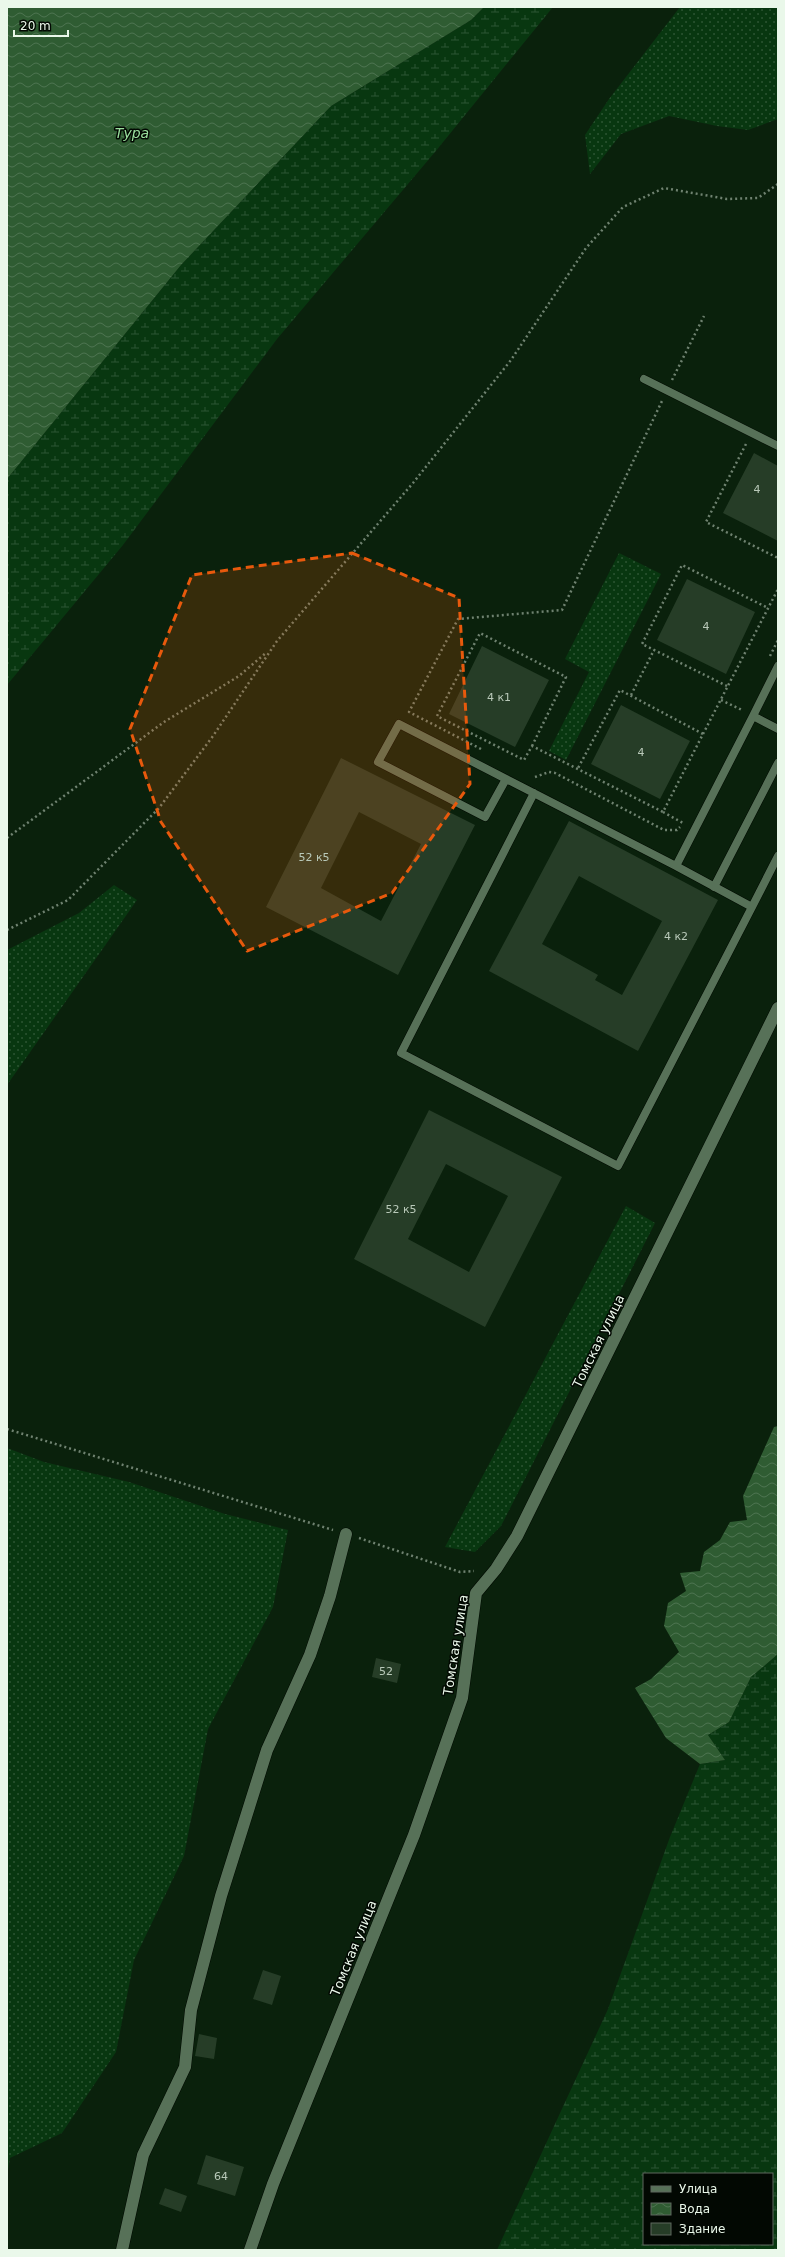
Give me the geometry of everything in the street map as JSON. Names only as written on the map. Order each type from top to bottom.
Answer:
[{"type":"street","name":"Томская улица","points":[[250,2250],[273,2184],[414,1835],[462,1698],[476,1593],[496,1569],[517,1536],[778,1008]]},
{"type":"street","points":[[122,2250],[143,2155],[185,2067],[191,2010],[222,1896],[267,1750],[310,1655],[330,1596],[346,1534]]},
{"type":"lane","points":[[644,379],[778,446]]},
{"type":"lane","points":[[676,866],[778,666]]},
{"type":"lane","points":[[753,716],[778,729]]},
{"type":"lane","points":[[506,780],[485,817],[378,762],[399,724],[676,866],[752,907]]},
{"type":"lane","points":[[714,887],[778,763]]},
{"type":"lane","points":[[534,794],[401,1053],[618,1166],[778,856]]},
{"type":"path","points":[[7,930],[68,900],[159,808],[213,736],[271,650],[413,483],[511,360],[586,248],[623,207],[664,188],[727,199],[758,198],[778,184]]},
{"type":"path","points":[[486,752],[409,712],[458,618],[562,610],[704,316]]},
{"type":"path","points":[[752,448],[746,444],[706,522],[778,558]]},
{"type":"path","points":[[727,686],[642,644],[682,565],[768,608]]},
{"type":"path","points":[[662,812],[778,589]]},
{"type":"path","points":[[480,634],[566,677],[532,746],[524,760],[437,716],[480,634]]},
{"type":"path","points":[[767,661],[778,640]]},
{"type":"path","points":[[7,838],[164,722],[239,676],[271,650]]},
{"type":"path","points":[[631,695],[654,650]]},
{"type":"path","points":[[577,770],[620,690],[703,734]]},
{"type":"path","points":[[721,700],[753,716]]},
{"type":"path","points":[[738,717],[746,703]]},
{"type":"path","points":[[532,746],[695,829]]},
{"type":"path","points":[[529,774],[536,778],[549,772],[555,773],[664,830],[677,830],[687,816]]},
{"type":"path","points":[[7,1428],[346,1534],[460,1572],[496,1569]]},
{"type":"highlighted area","points":[[352,553],[459,598],[470,784],[392,893],[247,951],[161,822],[130,729],[192,575]]},
{"type":"green space","points":[[484,7],[553,7],[435,152],[277,339],[123,545],[7,685],[7,479],[181,265],[331,106],[471,20]]},
{"type":"green space","points":[[680,7],[778,7],[778,119],[748,130],[717,126],[669,116],[621,134],[590,174],[585,135],[609,99]]},
{"type":"green space","points":[[619,553],[661,574],[566,760],[549,751],[589,672],[565,659]]},
{"type":"green space","points":[[114,885],[137,900],[7,1085],[7,950],[79,913]]},
{"type":"green space","points":[[626,1206],[655,1223],[501,1526],[475,1552],[445,1547]]},
{"type":"green space","points":[[7,1448],[44,1462],[129,1482],[225,1514],[288,1530],[273,1607],[208,1729],[184,1856],[134,1960],[116,2052],[62,2133],[10,2158],[7,2176]]},
{"type":"green space","points":[[778,1654],[778,2250],[497,2250],[608,2009],[670,1837],[700,1764],[725,1760],[708,1735],[729,1722],[751,1677]]},
{"type":"water","name":"Тура","points":[[7,7],[484,7],[471,20],[331,106],[181,265],[7,479]]},
{"type":"water","points":[[778,1426],[778,1654],[751,1677],[729,1722],[708,1735],[725,1760],[700,1764],[666,1738],[635,1688],[651,1679],[679,1652],[664,1626],[668,1603],[686,1591],[680,1573],[700,1571],[704,1552],[720,1540],[730,1522],[747,1520],[743,1496],[774,1427]]},
{"type":"building","points":[[754,453],[778,466],[778,541],[723,513]]},
{"type":"building","points":[[687,579],[755,612],[726,674],[657,640]]},
{"type":"building","points":[[482,646],[549,680],[515,747],[449,714]]},
{"type":"building","points":[[621,705],[690,741],[660,799],[591,764]]},
{"type":"building","points":[[341,758],[475,825],[398,975],[266,907]],"holes":[[[359,812],[421,844],[381,921],[321,888]]]},
{"type":"building","points":[[569,821],[718,900],[638,1051],[489,971]],"holes":[[[579,876],[662,921],[622,995],[595,980],[598,975],[542,944]]]},
{"type":"building","points":[[429,1110],[562,1177],[485,1327],[354,1259]],"holes":[[[446,1164],[508,1196],[469,1272],[408,1239]]]},
{"type":"building","points":[[376,1658],[401,1664],[397,1683],[372,1677]]},
{"type":"building","points":[[263,1970],[281,1976],[272,2005],[253,1999]]},
{"type":"building","points":[[199,2034],[217,2038],[214,2059],[195,2056]]},
{"type":"building","points":[[206,2155],[244,2167],[235,2196],[197,2184]]},
{"type":"building","points":[[165,2188],[187,2196],[181,2212],[159,2204]]}]
